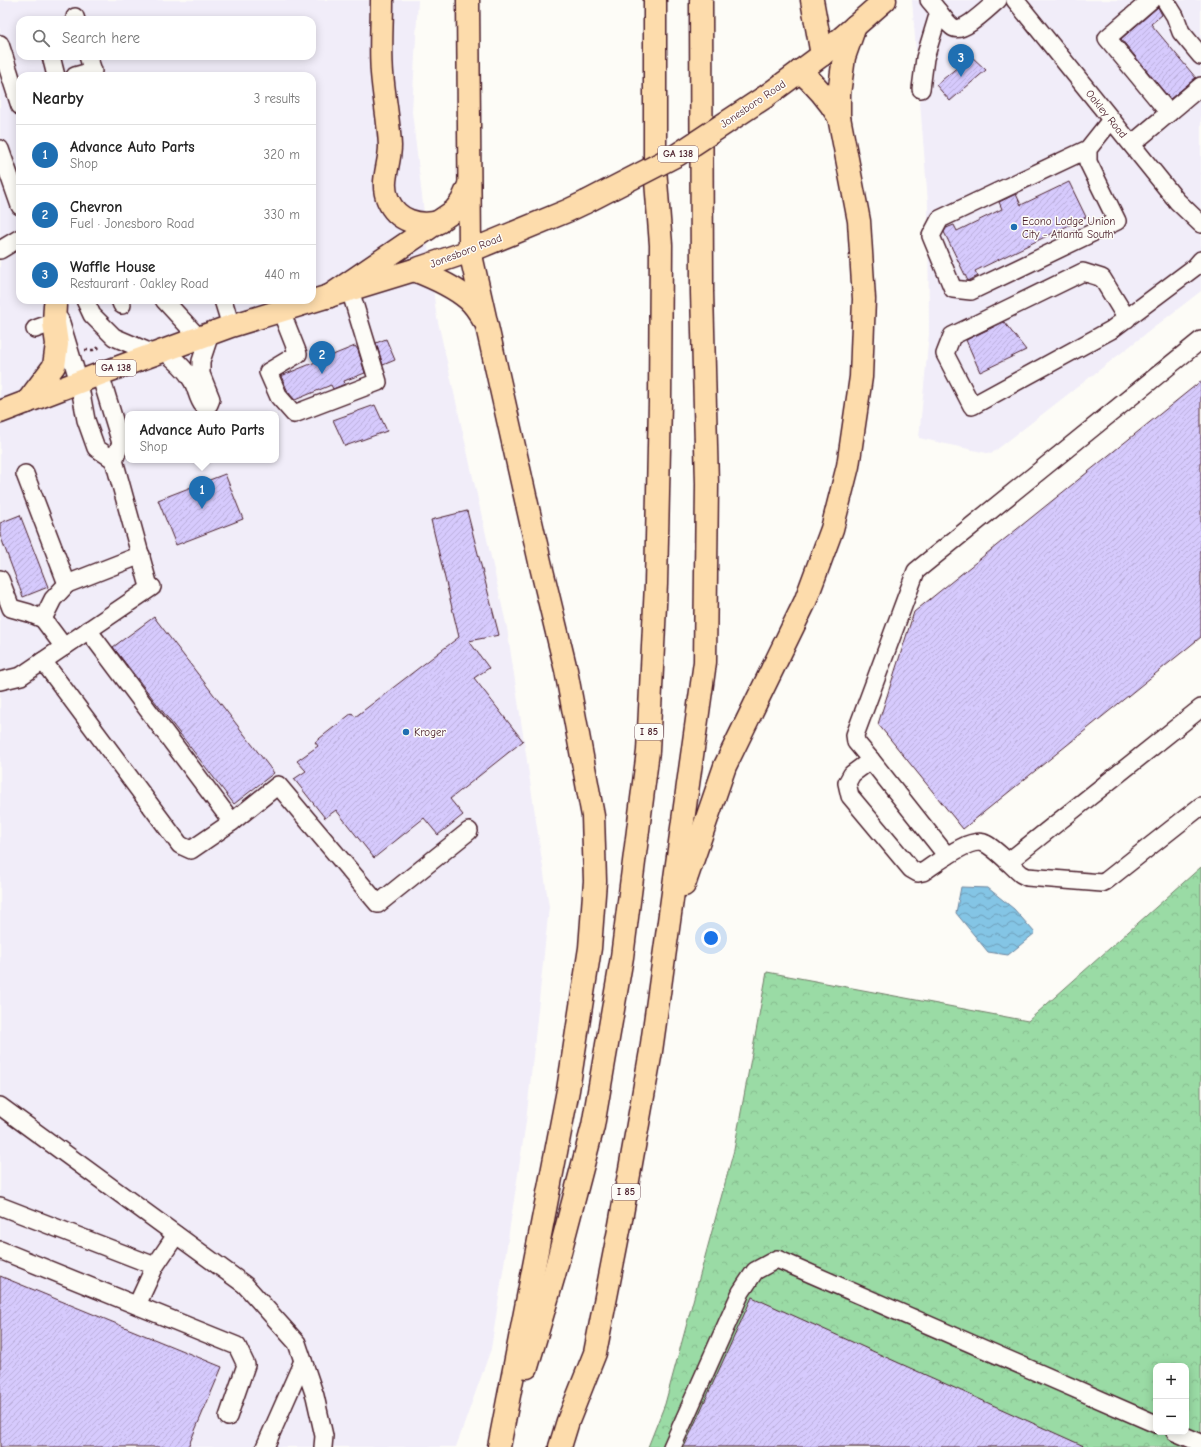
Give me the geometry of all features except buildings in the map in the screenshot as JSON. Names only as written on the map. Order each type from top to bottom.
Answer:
[{"type":"main road","points":[[382,0],[382,72],[390,148],[384,180],[386,195],[392,208],[406,219],[422,224],[439,222]]},
{"type":"main road","points":[[468,0],[470,251],[566,670],[593,816],[595,882],[590,948],[568,1090],[499,1447]]},
{"type":"main road","name":"I 85","points":[[503,1447],[554,1275],[593,1126],[622,956],[648,751],[656,584],[660,386],[661,245],[655,168],[655,0]]},
{"type":"main road","name":"I 85","points":[[560,1447],[568,1421],[595,1353],[620,1225],[650,1058],[705,662],[706,484],[702,292],[701,0]]},
{"type":"main road","points":[[812,0],[822,55]]},
{"type":"main road","name":"Jonesboro Road","points":[[316,299],[414,270],[470,251],[567,211],[677,155],[765,97],[822,55],[885,0]]},
{"type":"main road","points":[[668,932],[725,766],[805,602],[832,529],[848,466],[861,376],[864,299],[859,222],[839,118],[839,94],[844,57],[855,26]]},
{"type":"main road","points":[[800,71],[819,88],[830,102],[839,118]]},
{"type":"main road","points":[[328,296],[454,211],[462,201],[469,184]]},
{"type":"main road","points":[[414,270],[447,285],[468,299],[486,324]]},
{"type":"main road","name":"Jonesboro Road","points":[[0,412],[159,352],[291,306]]},
{"type":"main road","points":[[27,402],[54,366],[57,344],[52,315]]},
{"type":"street","points":[[934,6],[955,29],[961,29],[998,0]]},
{"type":"street","name":"Oakley Road","points":[[1015,0],[1177,201],[1201,224]]},
{"type":"street","points":[[1151,0],[1107,38],[1169,113]]},
{"type":"street","points":[[1165,0],[1175,16],[1181,32],[1201,56]]},
{"type":"street","points":[[921,89],[934,6]]},
{"type":"street","points":[[0,44],[16,94]]},
{"type":"street","points":[[52,60],[55,72]]},
{"type":"street","points":[[1132,144],[1201,86]]},
{"type":"street","points":[[1088,149],[1088,162],[1117,221],[971,291],[953,289],[931,236],[940,219],[1088,149],[1111,120]]},
{"type":"street","points":[[0,149],[5,180],[16,199]]},
{"type":"street","points":[[0,250],[16,240]]},
{"type":"street","points":[[1127,319],[1102,278],[1083,272],[952,336],[945,354],[972,406],[1111,330],[1127,319],[1195,267],[1201,260]]},
{"type":"street","points":[[291,306],[298,354],[268,372],[279,397],[294,414],[378,382],[350,290]]},
{"type":"street","points":[[87,304],[92,315],[114,337],[159,352],[182,367],[192,380],[200,402],[203,406],[206,406],[209,404],[210,399],[200,374],[205,336],[169,304]]},
{"type":"street","points":[[224,304],[231,326]]},
{"type":"street","points":[[52,315],[79,382],[86,420],[96,448],[114,460]]},
{"type":"street","points":[[947,856],[856,742],[855,735],[916,571],[1201,340]]},
{"type":"street","points":[[0,681],[21,676],[150,585],[114,460],[121,443],[100,374]]},
{"type":"street","points":[[24,474],[67,584]]},
{"type":"street","points":[[43,619],[53,599],[67,584],[141,555]]},
{"type":"street","points":[[0,580],[11,608],[43,619],[64,647]]},
{"type":"street","points":[[88,630],[232,822]]},
{"type":"street","points":[[44,661],[180,845],[191,850],[232,822],[278,784],[378,904],[469,832]]},
{"type":"street","points":[[1008,862],[1201,708]]},
{"type":"street","points":[[871,760],[852,774],[847,783],[850,796],[911,869],[918,872],[923,872],[947,856],[975,842],[985,843],[1021,874],[1027,877],[1102,883],[1201,806]]},
{"type":"street","points":[[0,1106],[245,1285],[297,1343],[314,1396],[324,1436],[323,1447]]},
{"type":"street","points":[[0,1206],[155,1266]]},
{"type":"street","points":[[137,1305],[155,1266],[176,1235]]},
{"type":"street","points":[[0,1250],[237,1346],[246,1365],[228,1417]]},
{"type":"street","points":[[672,1447],[741,1292],[755,1271],[777,1259],[1153,1423]]},
{"type":"street","points":[[265,1447],[303,1362]]},
{"type":"street","points":[[1182,1435],[1201,1443]]},
{"type":"path","points":[[83,349],[93,350],[100,347]]},
{"type":"shaded area","points":[[0,0],[418,0],[412,112],[436,313],[507,628],[549,907],[526,1122],[491,1349],[456,1447],[0,1447]]},
{"type":"shaded area","points":[[912,0],[1201,0],[1201,291],[991,454],[919,438],[929,334],[928,203]]},
{"type":"green space","points":[[1201,867],[1201,1447],[648,1447],[665,1404],[734,1150],[767,972],[1028,1021]]},
{"type":"water","points":[[961,887],[988,888],[1014,909],[1035,933],[1008,955],[988,952],[956,913]]},
{"type":"place","name":"Waffle House","points":[[961,77]]},
{"type":"place","name":"Econo Lodge Union City - Atlanta South","points":[[1014,227]]},
{"type":"place","name":"Chevron","points":[[322,374]]},
{"type":"place","name":"Advance Auto Parts","points":[[202,509]]},
{"type":"place","name":"Kroger","points":[[406,732]]}]
